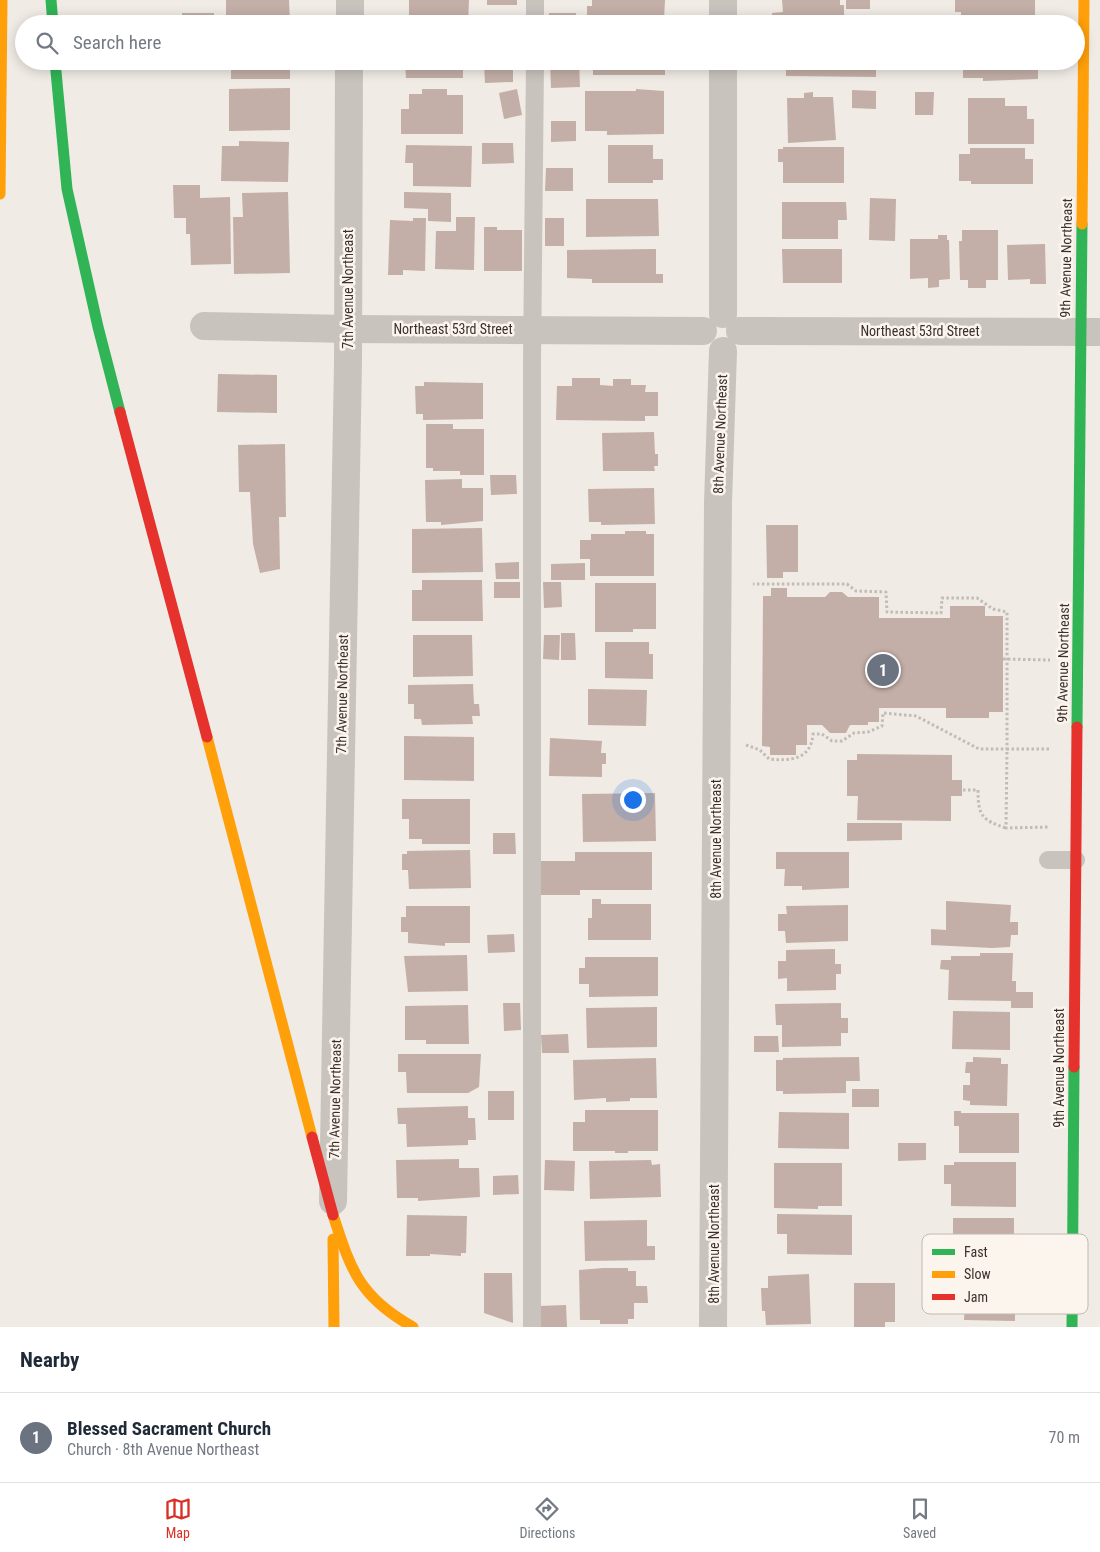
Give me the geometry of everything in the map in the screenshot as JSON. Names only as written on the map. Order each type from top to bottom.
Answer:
[{"type":"main road","points":[[0,194],[2,0]]},
{"type":"main road","points":[[51,0],[52,15]]},
{"type":"main road","name":"9th Avenue Northeast","points":[[1084,0],[1084,15]]},
{"type":"main road","name":"9th Avenue Northeast","points":[[1073,1234],[1076,860],[1090,331],[1085,55]]},
{"type":"main road","points":[[56,70],[67,189],[94,308],[333,1215],[350,1268],[364,1288],[378,1302],[413,1327]]},
{"type":"main road","name":"7th Avenue Northeast","points":[[333,1215],[334,1327]]},
{"type":"main road","name":"9th Avenue Northeast","points":[[1072,1314],[1072,1327]]},
{"type":"street","points":[[350,0],[350,15]]},
{"type":"street","points":[[723,0],[723,15]]},
{"type":"street","name":"7th Avenue Northeast","points":[[333,1215],[347,329],[349,70]]},
{"type":"street","points":[[722,325],[723,70]]},
{"type":"street","name":"Northeast 53rd Street","points":[[204,326],[347,329],[722,325],[1090,331]]},
{"type":"street","name":"8th Avenue Northeast","points":[[713,1327],[718,503],[722,352],[718,352],[708,345],[722,325]]},
{"type":"lane","points":[[535,0],[535,15]]},
{"type":"lane","points":[[532,1327],[535,70]]},
{"type":"lane","points":[[1048,860],[1076,860]]},
{"type":"path","points":[[753,584],[847,584],[856,591],[886,592],[887,612],[941,613],[942,598],[977,598],[993,609],[1007,612],[1005,643],[1006,828]]},
{"type":"path","points":[[1005,659],[1056,660]]},
{"type":"path","points":[[746,745],[760,750],[768,759],[800,758],[809,751],[813,734],[822,734],[832,741],[842,741],[854,733],[868,732],[882,726],[883,712],[916,716],[979,749],[1039,749]]},
{"type":"path","points":[[962,790],[978,790],[978,807],[982,817],[990,822],[1006,828],[1055,827]]},
{"type":"building","points":[[226,0],[289,0],[290,15],[226,15]]},
{"type":"building","points":[[409,0],[469,0],[468,15],[409,15]]},
{"type":"building","points":[[487,0],[517,0],[517,5],[487,5]]},
{"type":"building","points":[[592,0],[665,0],[664,15],[587,15],[587,6],[592,6]]},
{"type":"building","points":[[782,0],[840,0],[840,5],[844,5],[844,15],[772,15],[772,13],[783,12]]},
{"type":"building","points":[[846,0],[870,0],[870,9],[846,9]]},
{"type":"building","points":[[955,0],[1035,0],[1035,15],[961,15],[961,12],[955,12]]},
{"type":"building","points":[[182,13],[214,13],[214,15],[182,15]]},
{"type":"building","points":[[549,13],[576,13],[576,15],[549,15]]},
{"type":"building","points":[[231,70],[290,70],[290,79],[231,79]]},
{"type":"building","points":[[406,70],[463,70],[463,78],[406,78]]},
{"type":"building","points":[[484,70],[513,70],[513,82],[485,83]]},
{"type":"building","points":[[550,70],[579,70],[580,87],[551,88]]},
{"type":"building","points":[[593,70],[665,70],[665,75],[593,75]]},
{"type":"building","points":[[786,70],[876,70],[876,77],[786,76]]},
{"type":"building","points":[[963,70],[1038,70],[1038,79],[983,81],[983,78],[963,78]]},
{"type":"building","points":[[290,88],[290,130],[229,131],[229,89]]},
{"type":"building","points":[[422,89],[447,89],[447,95],[463,95],[463,134],[401,134],[401,109],[409,109],[409,94],[422,94]]},
{"type":"building","points":[[517,89],[522,115],[504,119],[499,93]]},
{"type":"building","points":[[636,89],[664,91],[664,134],[607,135],[607,131],[585,131],[585,91],[636,91]]},
{"type":"building","points":[[852,90],[876,91],[876,109],[852,108]]},
{"type":"building","points":[[813,92],[813,97],[833,97],[836,140],[788,143],[787,98],[804,98],[804,93]]},
{"type":"building","points":[[915,92],[934,92],[933,115],[915,115]]},
{"type":"building","points":[[968,98],[1005,98],[1005,106],[1027,106],[1027,119],[1034,119],[1034,144],[968,144]]},
{"type":"building","points":[[551,121],[576,121],[576,141],[551,142]]},
{"type":"building","points":[[239,141],[289,142],[288,182],[221,181],[222,146],[239,146]]},
{"type":"building","points":[[482,143],[513,143],[514,163],[482,164]]},
{"type":"building","points":[[406,145],[472,146],[471,187],[413,186],[413,163],[405,163]]},
{"type":"building","points":[[608,145],[653,145],[653,159],[663,159],[663,180],[653,180],[653,183],[608,183]]},
{"type":"building","points":[[783,147],[844,147],[844,183],[783,183],[783,162],[778,162],[778,149],[783,149]]},
{"type":"building","points":[[970,148],[1025,148],[1025,159],[1033,159],[1033,184],[971,184],[971,181],[959,181],[959,154],[970,154]]},
{"type":"building","points":[[546,168],[573,168],[573,191],[545,191]]},
{"type":"building","points":[[173,185],[200,185],[200,198],[230,197],[231,264],[191,265],[190,234],[186,234],[186,218],[174,218]]},
{"type":"building","points":[[288,192],[290,273],[234,274],[233,217],[243,217],[242,193]]},
{"type":"building","points":[[404,192],[451,193],[451,222],[428,221],[428,209],[404,208]]},
{"type":"building","points":[[870,198],[896,199],[895,241],[869,240]]},
{"type":"building","points":[[586,199],[658,199],[659,236],[586,237]]},
{"type":"building","points":[[782,202],[846,202],[847,220],[838,220],[838,239],[782,239]]},
{"type":"building","points":[[456,217],[475,217],[474,270],[435,269],[436,231],[456,231]]},
{"type":"building","points":[[413,218],[426,218],[425,271],[403,270],[403,275],[388,275],[390,220],[413,221]]},
{"type":"building","points":[[545,218],[564,218],[564,246],[545,246]]},
{"type":"building","points":[[484,227],[497,227],[497,230],[522,230],[522,271],[484,271]]},
{"type":"building","points":[[962,230],[998,230],[998,280],[986,280],[986,288],[968,288],[968,280],[960,280],[959,241],[962,241]]},
{"type":"building","points":[[938,235],[947,235],[947,240],[949,240],[950,279],[939,280],[939,287],[928,288],[928,278],[910,279],[910,239],[938,239]]},
{"type":"building","points":[[1045,244],[1046,284],[1030,284],[1030,279],[1008,280],[1007,245]]},
{"type":"building","points":[[656,249],[656,274],[663,274],[663,283],[592,283],[592,279],[567,278],[567,250]]},
{"type":"building","points":[[782,249],[842,249],[842,283],[783,283]]},
{"type":"building","points":[[218,374],[277,375],[277,413],[217,412]]},
{"type":"building","points":[[572,378],[600,378],[600,385],[613,386],[613,379],[631,379],[631,385],[646,385],[645,392],[658,392],[658,416],[645,416],[645,421],[556,420],[557,386],[572,386]]},
{"type":"building","points":[[424,382],[483,383],[483,419],[423,420],[423,414],[416,414],[415,386],[424,386]]},
{"type":"building","points":[[426,424],[453,424],[453,429],[484,429],[484,475],[460,475],[460,471],[433,471],[433,468],[426,468]]},
{"type":"building","points":[[654,432],[655,454],[658,454],[658,466],[654,466],[655,471],[603,471],[602,433]]},
{"type":"building","points":[[285,444],[286,517],[279,517],[280,569],[260,573],[253,544],[250,492],[239,492],[238,445]]},
{"type":"building","points":[[490,475],[516,475],[517,494],[491,495]]},
{"type":"building","points":[[462,479],[462,488],[483,488],[483,521],[441,525],[441,522],[426,522],[425,480]]},
{"type":"building","points":[[654,488],[655,524],[601,525],[601,522],[589,522],[588,489]]},
{"type":"building","points":[[766,525],[798,525],[798,572],[783,572],[783,578],[767,578]]},
{"type":"building","points":[[482,528],[483,572],[412,573],[412,529]]},
{"type":"building","points":[[625,531],[646,531],[646,534],[654,534],[654,576],[590,576],[590,559],[580,559],[580,540],[591,540],[591,534],[625,534]]},
{"type":"building","points":[[519,562],[519,579],[496,579],[495,563]]},
{"type":"building","points":[[585,563],[585,580],[551,580],[551,564]]},
{"type":"building","points":[[422,580],[482,580],[483,621],[412,621],[412,590],[422,590]]},
{"type":"building","points":[[494,582],[520,582],[520,598],[494,598]]},
{"type":"building","points":[[543,582],[561,582],[562,607],[544,608]]},
{"type":"building","points":[[595,583],[656,583],[656,629],[633,629],[633,632],[595,632]]},
{"type":"building","points":[[771,588],[787,588],[787,597],[825,597],[830,592],[842,592],[848,597],[879,597],[879,618],[950,618],[950,606],[985,606],[985,616],[1003,616],[1003,712],[989,712],[989,718],[946,718],[946,708],[879,708],[879,722],[868,722],[868,725],[850,725],[846,733],[830,733],[822,725],[807,725],[807,745],[796,745],[796,755],[770,755],[770,747],[762,746],[763,596],[771,596]]},
{"type":"building","points":[[561,633],[575,633],[576,660],[561,660]]},
{"type":"building","points":[[413,635],[472,635],[473,676],[413,677]]},
{"type":"building","points":[[544,635],[560,635],[559,660],[543,659]]},
{"type":"building","points":[[605,642],[649,642],[649,654],[653,654],[653,679],[605,678]]},
{"type":"building","points":[[473,684],[474,704],[479,704],[480,716],[472,716],[473,724],[422,725],[421,719],[414,719],[414,704],[408,704],[408,685]]},
{"type":"building","points":[[588,689],[647,690],[646,726],[588,725]]},
{"type":"building","points":[[404,736],[474,737],[474,781],[404,780]]},
{"type":"building","points":[[550,738],[602,741],[601,753],[606,753],[606,764],[602,764],[602,777],[549,776]]},
{"type":"building","points":[[857,754],[952,755],[952,780],[962,780],[962,796],[951,796],[951,821],[857,820],[858,796],[847,796],[847,760],[857,760]]},
{"type":"building","points":[[655,793],[656,841],[583,842],[582,794]]},
{"type":"building","points":[[402,799],[470,799],[470,844],[422,844],[422,839],[409,839],[409,819],[402,819]]},
{"type":"building","points":[[847,823],[902,823],[902,840],[847,841]]},
{"type":"building","points":[[493,833],[515,833],[516,854],[493,854]]},
{"type":"building","points":[[470,850],[471,888],[409,889],[408,870],[402,870],[402,854],[407,854],[407,851]]},
{"type":"building","points":[[575,852],[652,852],[652,890],[580,890],[580,895],[541,895],[541,861],[575,861]]},
{"type":"building","points":[[776,852],[849,852],[849,888],[802,890],[802,886],[784,886],[785,869],[776,869]]},
{"type":"building","points":[[592,899],[601,899],[601,904],[651,904],[651,940],[588,940],[588,918],[592,918]]},
{"type":"building","points":[[946,901],[1011,905],[1010,922],[1018,922],[1018,935],[1011,935],[1010,947],[931,945],[931,929],[946,930]]},
{"type":"building","points":[[848,905],[848,941],[786,943],[785,931],[778,931],[778,914],[787,914],[786,906]]},
{"type":"building","points":[[406,906],[470,906],[470,943],[445,943],[445,946],[408,943],[408,932],[401,932],[401,917],[406,917]]},
{"type":"building","points":[[514,934],[515,952],[488,953],[487,935]]},
{"type":"building","points":[[835,949],[835,964],[841,964],[841,974],[836,974],[836,990],[787,991],[787,978],[778,979],[778,961],[786,961],[786,950]]},
{"type":"building","points":[[980,953],[1013,953],[1012,981],[1016,981],[1016,992],[1033,992],[1033,1008],[1011,1008],[1011,1001],[948,1000],[949,970],[940,969],[941,960],[951,960],[951,956],[980,956]]},
{"type":"building","points":[[467,955],[468,991],[408,992],[404,956]]},
{"type":"building","points":[[585,957],[658,957],[658,996],[589,997],[589,984],[579,984],[579,968],[585,968]]},
{"type":"building","points":[[503,1003],[520,1003],[521,1030],[504,1031]]},
{"type":"building","points":[[841,1003],[841,1018],[848,1018],[848,1033],[841,1033],[841,1046],[782,1047],[782,1025],[776,1025],[775,1004]]},
{"type":"building","points":[[468,1005],[469,1044],[426,1044],[426,1040],[405,1040],[405,1006]]},
{"type":"building","points":[[657,1007],[657,1047],[587,1048],[586,1008]]},
{"type":"building","points":[[953,1011],[1010,1012],[1010,1050],[952,1049]]},
{"type":"building","points":[[568,1034],[569,1053],[542,1053],[541,1035]]},
{"type":"building","points":[[754,1036],[778,1036],[779,1052],[754,1052]]},
{"type":"building","points":[[398,1054],[481,1054],[479,1087],[468,1093],[407,1093],[406,1072],[398,1072]]},
{"type":"building","points":[[859,1057],[860,1081],[846,1081],[846,1093],[783,1094],[783,1091],[776,1091],[776,1060],[783,1060],[783,1058]]},
{"type":"building","points":[[973,1057],[1001,1058],[1001,1064],[1008,1064],[1007,1106],[970,1105],[970,1101],[963,1100],[963,1085],[970,1085],[970,1073],[965,1073],[966,1062],[973,1062]]},
{"type":"building","points":[[656,1058],[657,1098],[630,1098],[630,1101],[606,1102],[606,1098],[574,1100],[573,1060]]},
{"type":"building","points":[[852,1089],[879,1089],[879,1107],[852,1107]]},
{"type":"building","points":[[488,1091],[514,1091],[514,1120],[488,1120]]},
{"type":"building","points":[[468,1106],[468,1118],[475,1118],[476,1140],[468,1140],[468,1145],[407,1147],[406,1124],[398,1124],[397,1108]]},
{"type":"building","points":[[585,1110],[658,1110],[658,1151],[615,1153],[615,1151],[573,1151],[573,1122],[585,1122]]},
{"type":"building","points":[[954,1111],[961,1111],[961,1113],[1019,1113],[1019,1153],[959,1153],[959,1126],[954,1126]]},
{"type":"building","points":[[779,1112],[849,1113],[849,1149],[778,1148]]},
{"type":"building","points":[[898,1143],[926,1143],[926,1160],[898,1161]]},
{"type":"building","points":[[459,1159],[459,1168],[479,1168],[480,1197],[418,1201],[418,1198],[397,1198],[396,1160]]},
{"type":"building","points":[[545,1160],[575,1161],[574,1191],[544,1190]]},
{"type":"building","points":[[651,1160],[652,1165],[660,1164],[661,1197],[590,1199],[589,1161]]},
{"type":"building","points":[[954,1162],[1016,1162],[1016,1207],[951,1206],[951,1184],[944,1184],[944,1165],[954,1165]]},
{"type":"building","points":[[774,1163],[842,1163],[842,1206],[818,1206],[818,1209],[774,1208]]},
{"type":"building","points":[[518,1175],[519,1194],[493,1195],[493,1176]]},
{"type":"building","points":[[777,1214],[852,1215],[852,1255],[787,1254],[787,1234],[777,1234]]},
{"type":"building","points":[[407,1215],[467,1216],[466,1253],[461,1253],[461,1256],[430,1254],[430,1256],[406,1256]]},
{"type":"building","points":[[953,1218],[1014,1218],[1014,1234],[953,1234]]},
{"type":"building","points":[[647,1220],[647,1246],[655,1246],[655,1260],[585,1261],[584,1221]]},
{"type":"building","points":[[628,1268],[628,1271],[636,1271],[636,1286],[647,1286],[648,1303],[634,1303],[634,1319],[628,1319],[628,1324],[600,1324],[600,1320],[580,1320],[579,1270]]},
{"type":"building","points":[[484,1273],[512,1273],[513,1323],[484,1313]]},
{"type":"building","points":[[809,1274],[811,1324],[766,1325],[765,1311],[762,1311],[761,1288],[768,1288],[768,1276]]},
{"type":"building","points":[[854,1283],[895,1283],[895,1322],[885,1322],[885,1327],[854,1327]]},
{"type":"building","points":[[566,1305],[567,1327],[540,1327],[539,1306]]},
{"type":"building","points":[[964,1314],[1015,1314],[1015,1321],[964,1320]]},
{"type":"traffic: fast","points":[[51,0],[52,15]]},
{"type":"traffic: fast","points":[[56,70],[67,189],[98,327],[120,412]]},
{"type":"traffic: fast","points":[[1077,727],[1082,224]]},
{"type":"traffic: fast","points":[[1073,1234],[1074,1067]]},
{"type":"traffic: fast","points":[[1072,1314],[1072,1327]]},
{"type":"traffic: slow","points":[[0,194],[2,0]]},
{"type":"traffic: slow","points":[[1084,0],[1084,15]]},
{"type":"traffic: slow","points":[[1082,224],[1083,70]]},
{"type":"traffic: slow","points":[[207,737],[312,1137]]},
{"type":"traffic: slow","points":[[333,1215],[352,1267],[369,1293],[380,1305],[413,1327]]},
{"type":"traffic: slow","points":[[333,1239],[334,1327]]},
{"type":"traffic: jam","points":[[120,412],[207,737]]},
{"type":"traffic: jam","points":[[1074,1067],[1077,727]]},
{"type":"traffic: jam","points":[[312,1137],[333,1215]]},
{"type":"place","name":"Blessed Sacrament Church","points":[[883,670]]}]
